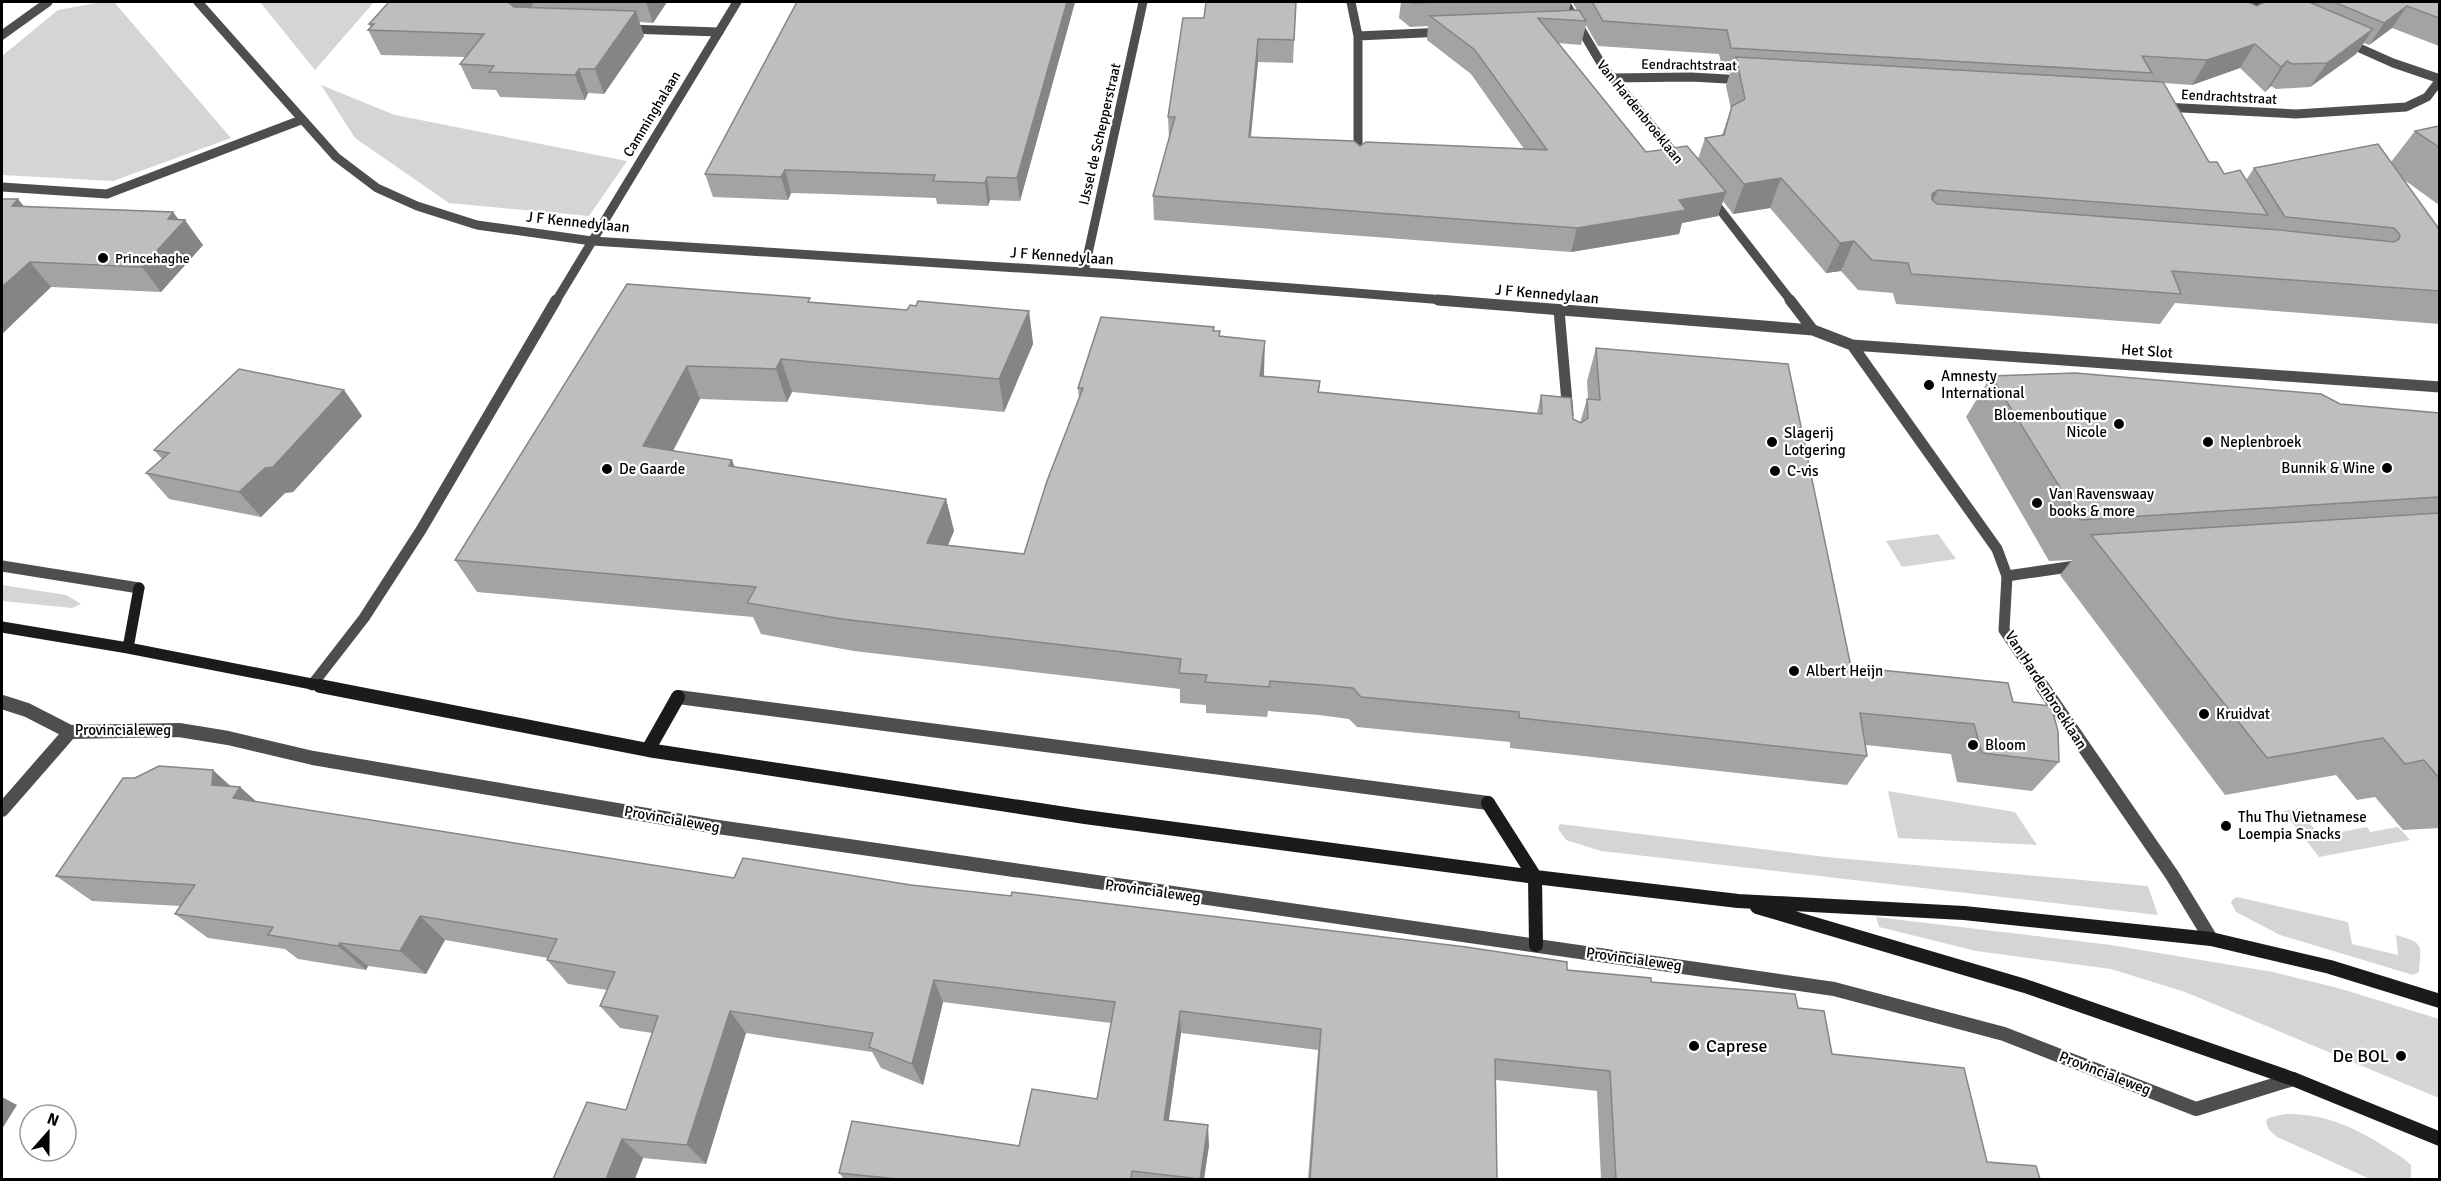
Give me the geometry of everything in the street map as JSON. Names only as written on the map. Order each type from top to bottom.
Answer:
[{"type":"street","points":[[2,35],[48,2]]},
{"type":"street","name":"J F Kennedylaan","points":[[198,2],[336,157],[377,188],[417,206],[477,225],[592,241],[1084,272],[1813,330],[1852,345]]},
{"type":"street","name":"Camminghalaan","points":[[592,241],[737,2]]},
{"type":"street","name":"IJssel de Schepperstraat","points":[[1084,272],[1143,2]]},
{"type":"street","points":[[1351,2],[1358,36],[1358,163]]},
{"type":"street","name":"Van Hardenbroeklaan","points":[[1565,2],[1576,26],[1611,78],[1686,167]]},
{"type":"street","points":[[2257,2],[2288,16]]},
{"type":"street","points":[[1565,26],[1576,26]]},
{"type":"street","points":[[615,28],[719,32]]},
{"type":"street","points":[[1358,36],[1451,32]]},
{"type":"street","points":[[2340,40],[2439,80]]},
{"type":"street","name":"Eendrachtstraat","points":[[1611,78],[1691,77],[1750,81]]},
{"type":"street","name":"Eendrachtstraat","points":[[2150,106],[2296,114],[2406,107],[2427,97],[2439,80]]},
{"type":"street","points":[[2173,108],[2178,117]]},
{"type":"street","points":[[2,188],[107,195],[301,120]]},
{"type":"street","points":[[1707,194],[1813,330]]},
{"type":"street","points":[[312,685],[352,634],[421,530],[592,241]]},
{"type":"street","points":[[1559,310],[1569,426]]},
{"type":"street","name":"Van Hardenbroeklaan","points":[[1852,345],[1997,549],[2007,576],[2004,630],[2172,875],[2211,939]]},
{"type":"street","name":"Het Slot","points":[[1852,345],[2439,387]]},
{"type":"street","points":[[2007,576],[2091,565]]},
{"type":"street","points":[[2,566],[139,588],[128,648]]},
{"type":"street","points":[[2,627],[128,648],[648,750],[1085,818],[1738,901],[1964,913],[2211,939],[2330,967],[2439,1001]]},
{"type":"street","points":[[648,750],[678,697],[1488,803],[1535,877],[1536,945]]},
{"type":"street","name":"Provincialeweg","points":[[2,702],[27,710],[70,732],[179,730],[228,738],[314,758],[711,826],[1834,989],[2004,1034],[2196,1109],[2293,1078]]},
{"type":"street","points":[[2,810],[70,732]]},
{"type":"street","points":[[1738,901],[2025,986],[2293,1078],[2439,1139]]},
{"type":"shaded area","points":[[114,2],[231,138],[113,181],[2,175],[2,56],[58,10]]},
{"type":"shaded area","points":[[260,2],[374,2],[315,70]]},
{"type":"shaded area","points":[[321,85],[395,115],[627,161],[589,216],[449,203],[355,138]]},
{"type":"shaded area","points":[[1938,534],[1956,559],[1902,567],[1886,541]]},
{"type":"shaded area","points":[[2,585],[66,595],[81,604],[72,608],[2,601]]},
{"type":"shaded area","points":[[1888,791],[2015,812],[2037,845],[1898,838]]},
{"type":"shaded area","points":[[2298,809],[2320,836],[2367,827],[2370,832],[2398,827],[2410,840],[2319,857],[2283,811]]},
{"type":"shaded area","points":[[1560,824],[1826,857],[2148,886],[2158,915],[1601,851],[1566,840],[1558,829]]},
{"type":"shaded area","points":[[2237,897],[2348,922],[2352,944],[2398,955],[2396,935],[2412,940],[2417,943],[2420,950],[2419,972],[2413,975],[2280,935],[2236,912],[2231,903]]},
{"type":"shaded area","points":[[1876,917],[2111,945],[2273,972],[2338,988],[2439,1019],[2439,1098],[2185,992],[2111,969],[1976,951],[1879,927]]},
{"type":"shaded area","points":[[2285,1114],[2333,1121],[2375,1140],[2411,1165],[2411,1179],[2370,1179],[2277,1137],[2269,1130],[2266,1122],[2268,1118]]},
{"type":"building","points":[[389,2],[509,2],[514,7],[636,11],[595,69],[579,69],[575,75],[489,72],[494,66],[460,64],[484,34],[368,30],[374,24],[369,24]]},
{"type":"building","points":[[797,2],[1067,2],[1017,178],[987,177],[985,183],[933,181],[935,175],[821,171],[785,170],[781,177],[705,174]]},
{"type":"building","points":[[1206,2],[1296,2],[1294,40],[1258,39],[1249,137],[1354,141],[1360,146],[1366,142],[1547,150],[1475,50],[1430,16],[1579,10],[1586,21],[1538,18],[1646,152],[1687,146],[1726,192],[1679,200],[1686,210],[1577,228],[1153,196],[1175,117],[1168,117],[1183,18],[1204,18]]},
{"type":"building","points":[[1592,2],[2248,2],[2257,6],[2264,2],[2309,2],[2373,29],[2327,63],[2292,64],[2287,61],[2281,67],[2255,44],[2207,60],[2142,56],[2152,73],[1731,48],[1727,30],[1603,21]]},
{"type":"building","points":[[2334,2],[2439,2],[2439,18],[2407,6],[2384,23]]},
{"type":"building","points":[[1736,57],[2163,82],[2209,162],[2217,162],[2224,174],[2240,170],[2268,215],[1938,190],[1932,194],[1932,200],[1937,204],[2280,230],[2394,242],[2399,239],[2400,235],[2394,228],[2285,217],[2254,168],[2378,144],[2439,229],[2439,291],[2172,271],[2181,294],[1911,274],[1908,263],[1872,260],[1854,241],[1840,243],[1781,178],[1744,184],[1705,138],[1724,135],[1732,106],[1745,99]]},
{"type":"building","points":[[2439,126],[2439,147],[2415,131]]},
{"type":"building","points":[[2,199],[18,199],[12,206],[173,212],[168,219],[185,220],[142,267],[30,262],[2,287]]},
{"type":"building","points":[[627,284],[810,298],[808,302],[907,310],[910,305],[916,306],[918,301],[1029,311],[999,379],[781,359],[776,369],[687,366],[643,446],[732,460],[729,466],[946,499],[927,543],[1024,554],[1047,481],[1083,388],[1078,388],[1101,317],[1214,327],[1213,331],[1220,331],[1219,336],[1265,341],[1260,376],[1320,381],[1318,392],[1542,414],[1541,395],[1571,398],[1573,419],[1581,423],[1588,418],[1587,399],[1600,400],[1596,348],[1788,364],[1851,667],[2008,683],[2013,702],[2051,706],[2058,731],[2059,762],[1982,753],[1974,724],[1860,713],[1867,756],[1519,718],[1519,712],[1361,697],[1353,688],[1270,681],[1269,687],[1205,682],[1207,675],[1179,673],[1181,659],[842,619],[747,603],[756,587],[455,560]]},
{"type":"building","points":[[239,369],[344,390],[273,467],[265,468],[239,492],[146,473],[169,453],[154,450]]},
{"type":"building","points":[[2075,373],[2321,394],[2340,404],[2439,413],[2439,497],[2080,520],[1991,376]]},
{"type":"building","points":[[2439,513],[2439,778],[2424,760],[2405,764],[2383,738],[2267,758],[2091,535]]},
{"type":"building","points":[[159,766],[213,770],[212,785],[240,787],[233,798],[734,878],[743,858],[911,885],[1011,896],[1012,892],[1466,947],[1567,962],[1567,970],[1651,978],[1651,982],[1795,994],[1798,1008],[1824,1011],[1832,1054],[1964,1068],[1987,1162],[2036,1166],[2040,1179],[1616,1179],[1610,1071],[1495,1059],[1497,1179],[1310,1179],[1321,1029],[1180,1011],[1164,1120],[1208,1125],[1200,1179],[1132,1171],[1131,1179],[898,1179],[839,1173],[852,1121],[1019,1146],[1032,1089],[1097,1099],[1115,1002],[934,980],[912,1064],[869,1047],[873,1033],[730,1011],[687,1145],[622,1139],[606,1179],[553,1179],[587,1102],[626,1110],[658,1016],[600,1006],[615,972],[547,960],[557,939],[420,916],[400,951],[340,943],[338,946],[268,935],[273,927],[175,914],[195,885],[56,876],[123,778],[135,778]]},
{"type":"place","name":"Princehaghe","points":[[103,258]]},
{"type":"place","name":"Amnesty International","points":[[1929,385]]},
{"type":"place","name":"Bloemenboutique Nicole","points":[[2119,424]]},
{"type":"place","name":"Slagerij Lotgering","points":[[1772,442]]},
{"type":"place","name":"Neplenbroek","points":[[2208,442]]},
{"type":"place","name":"Bunnik & Wine","points":[[2387,468]]},
{"type":"place","name":"De Gaarde","points":[[607,469]]},
{"type":"place","name":"C-vis","points":[[1775,471]]},
{"type":"place","name":"Van Ravenswaay books & more","points":[[2037,503]]},
{"type":"place","name":"Albert Heijn","points":[[1794,671]]},
{"type":"place","name":"Kruidvat","points":[[2204,714]]},
{"type":"place","name":"Bloom","points":[[1973,745]]},
{"type":"place","name":"Thu Thu Vietnamese Loempia Snacks","points":[[2226,826]]},
{"type":"place","name":"Caprese","points":[[1694,1046]]},
{"type":"place","name":"De BOL","points":[[2401,1056]]}]
